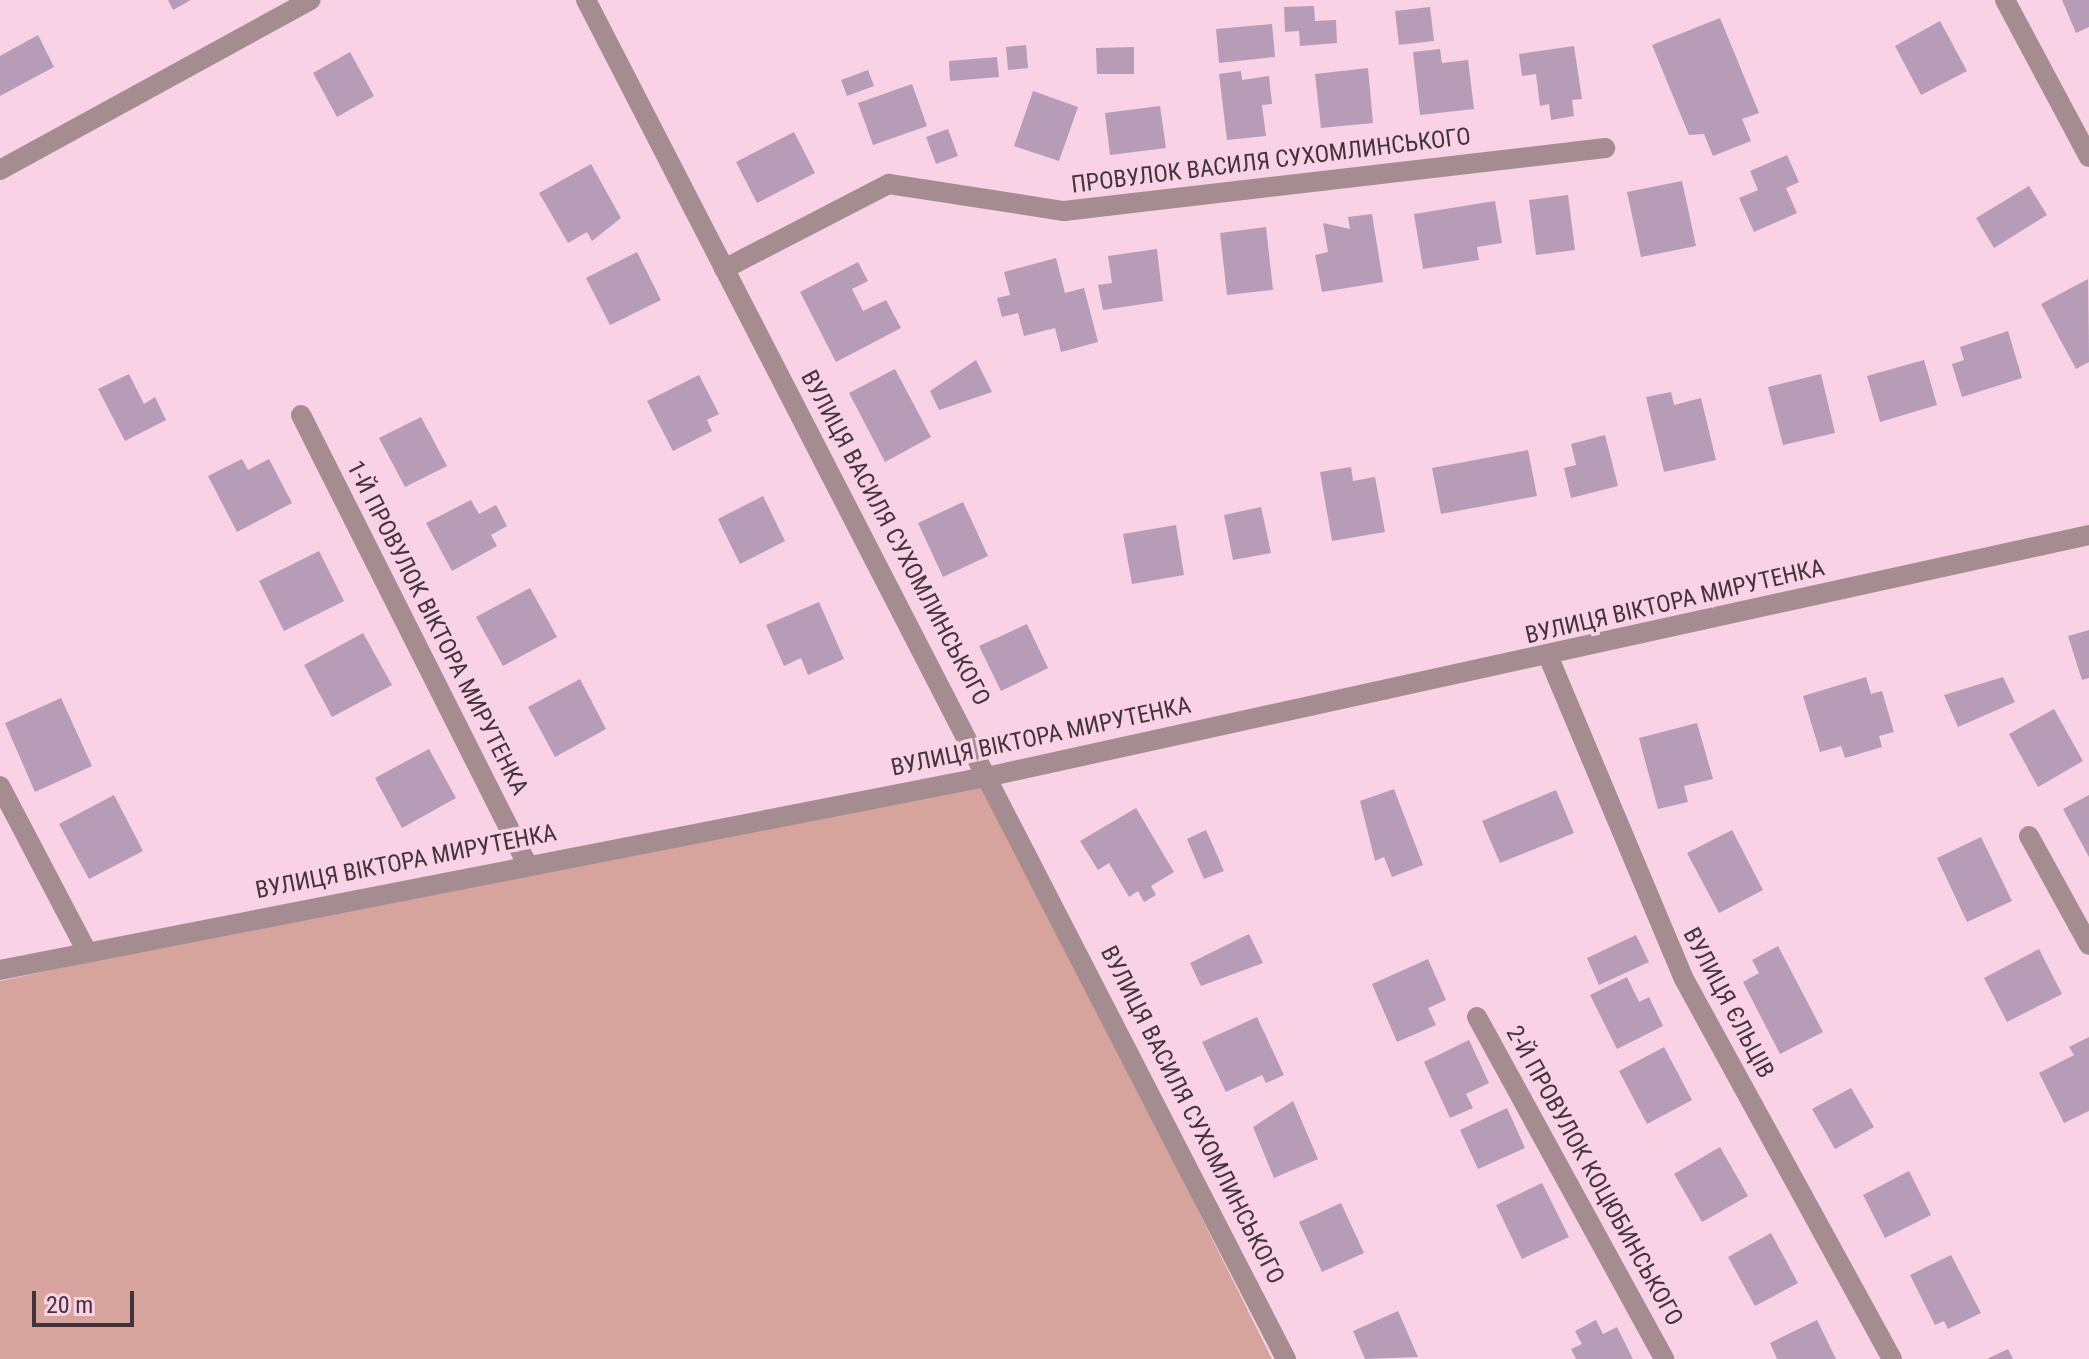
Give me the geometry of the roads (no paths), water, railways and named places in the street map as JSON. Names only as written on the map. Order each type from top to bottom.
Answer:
[{"type":"street","points":[[0,170],[311,0]]},
{"type":"street","name":"ВУЛИЦЯ ВАСИЛЯ СУХОМЛИНСЬКОГО","points":[[586,0],[991,776],[1286,1359]]},
{"type":"street","points":[[2005,0],[2089,157]]},
{"type":"street","name":"ПРОВУЛОК ВАСИЛЯ СУХОМЛИНСЬКОГО","points":[[724,269],[889,184],[1064,211],[1605,148]]},
{"type":"street","name":"1-Й ПРОВУЛОК ВІКТОРА МИРУТЕНКА","points":[[301,415],[527,864]]},
{"type":"street","name":"ВУЛИЦЯ ВІКТОРА МИРУТЕНКА","points":[[0,970],[527,864],[991,776],[1549,658],[2089,535]]},
{"type":"street","name":"ВУЛИЦЯ ЄЛЬЦІВ","points":[[1549,658],[1684,979],[1892,1359]]},
{"type":"street","points":[[0,786],[87,952]]},
{"type":"street","points":[[2029,836],[2089,945]]},
{"type":"street","name":"2-Й ПРОВУЛОК КОЦЮБИНСЬКОГО","points":[[1477,1017],[1664,1359]]}]
